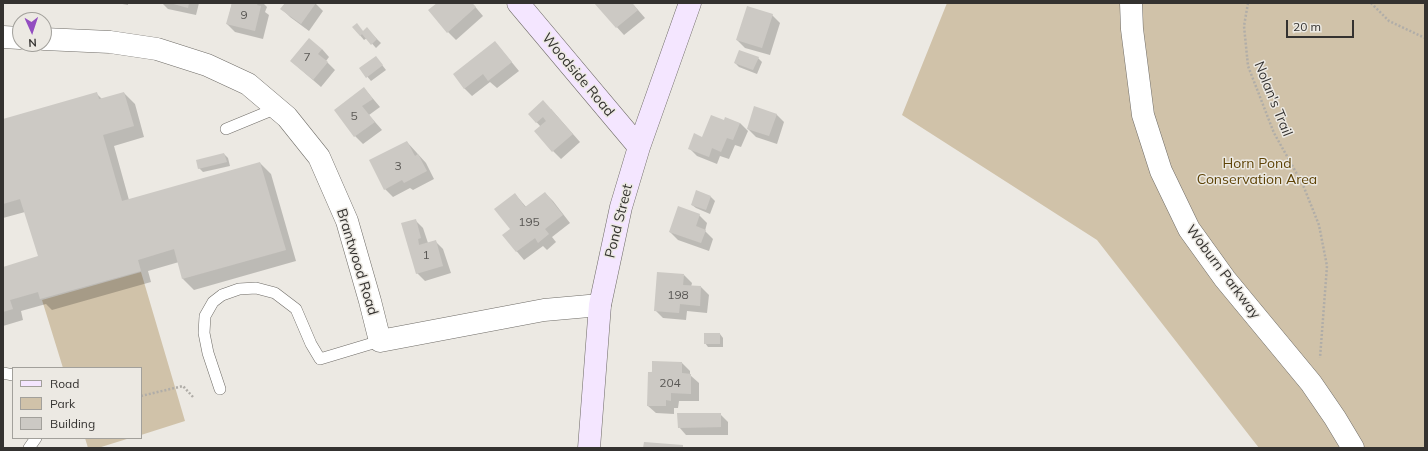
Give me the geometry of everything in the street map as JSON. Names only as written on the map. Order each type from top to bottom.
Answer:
[{"type":"street","name":"Woodside Road","points":[[518,3],[639,147]]},
{"type":"street","name":"Pond Street","points":[[589,448],[600,306],[621,207],[639,147],[690,3]]},
{"type":"street","name":"Woburn Parkway","points":[[1130,3],[1143,115],[1161,171],[1189,230],[1225,280],[1311,383],[1335,418],[1352,448]]},
{"type":"street","name":"Brantwood Road","points":[[52,39],[110,42],[157,49],[207,65],[248,84],[287,117],[319,157],[347,221],[380,341]]},
{"type":"street","points":[[380,341],[544,310],[600,306]]},
{"type":"lane","points":[[226,129],[277,108]]},
{"type":"lane","points":[[220,388],[208,354],[204,333],[206,316],[213,302],[222,295],[239,289],[256,288],[275,293],[296,309],[311,344],[320,359],[380,341]]},
{"type":"lane","points":[[29,448],[35,439]]},
{"type":"path","name":"Nolan's Trail","points":[[1248,3],[1244,26],[1248,66],[1274,133],[1303,185],[1319,225],[1327,266],[1320,361],[1311,383]]},
{"type":"path","points":[[1371,3],[1389,20],[1425,38]]},
{"type":"path","points":[[142,396],[183,386],[193,397]]},
{"type":"green space","name":"Horn Pond Conservation Area","points":[[947,3],[1425,3],[1425,448],[1259,448],[1097,240],[902,115]]},
{"type":"green space","points":[[141,272],[185,421],[142,435],[142,367],[63,367],[42,300]]},
{"type":"green space","points":[[85,439],[127,439],[98,448],[88,448]]},
{"type":"building","points":[[170,3],[189,3],[188,8]]},
{"type":"building","points":[[232,3],[258,3],[257,5],[261,6],[255,31],[226,24]]},
{"type":"building","points":[[285,3],[316,3],[301,24],[280,9]]},
{"type":"building","points":[[437,3],[472,3],[476,7],[447,33],[428,10]]},
{"type":"building","points":[[594,3],[632,3],[638,10],[616,28]]},
{"type":"building","points":[[747,6],[773,14],[762,48],[736,40]]},
{"type":"building","points":[[357,23],[363,31],[367,27],[377,39],[371,45],[362,34],[360,36],[352,27]]},
{"type":"building","points":[[309,38],[322,49],[318,54],[328,62],[313,80],[290,61]]},
{"type":"building","points":[[495,41],[512,62],[488,81],[483,74],[464,89],[453,74]]},
{"type":"building","points":[[739,50],[759,57],[753,70],[734,63]]},
{"type":"building","points":[[376,56],[383,65],[366,78],[359,68]]},
{"type":"building","points":[[364,87],[373,99],[362,106],[375,122],[354,137],[334,110]]},
{"type":"building","points":[[97,92],[99,99],[124,92],[134,126],[103,135],[122,201],[260,162],[286,250],[182,279],[174,249],[138,260],[141,271],[40,299],[38,292],[10,300],[13,309],[3,312],[3,267],[38,256],[20,199],[3,204],[3,119]]},
{"type":"building","points":[[543,100],[573,134],[552,152],[534,131],[546,121],[543,117],[536,123],[528,114]]},
{"type":"building","points":[[754,106],[777,114],[769,136],[747,129]]},
{"type":"building","points":[[711,115],[724,120],[725,117],[740,123],[733,140],[727,138],[721,152],[712,148],[709,157],[688,149],[694,133],[702,137]]},
{"type":"building","points":[[407,141],[415,156],[418,154],[427,171],[404,183],[402,180],[384,190],[369,160]]},
{"type":"building","points":[[224,153],[227,162],[198,169],[196,160]]},
{"type":"building","points":[[696,190],[711,196],[706,210],[691,205]]},
{"type":"building","points":[[545,192],[563,215],[545,229],[549,234],[538,243],[535,238],[516,252],[502,235],[510,229],[494,209],[515,193],[525,207]]},
{"type":"building","points":[[678,206],[700,214],[696,226],[706,230],[701,243],[669,232]]},
{"type":"building","points":[[416,219],[421,238],[418,239],[419,245],[436,240],[443,266],[416,274],[401,223]]},
{"type":"building","points":[[657,272],[684,274],[683,285],[701,286],[700,306],[680,304],[679,313],[654,311]]},
{"type":"building","points":[[704,333],[720,333],[720,344],[704,344]]},
{"type":"building","points":[[652,361],[682,362],[682,373],[691,374],[691,394],[671,393],[671,401],[666,400],[666,406],[647,406],[648,372],[652,372]]},
{"type":"building","points":[[677,413],[721,413],[721,427],[678,428]]},
{"type":"building","points":[[644,442],[683,445],[683,448],[643,448]]}]
